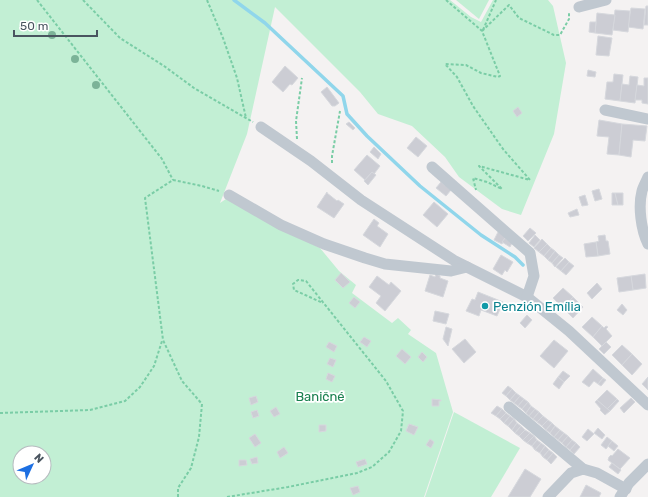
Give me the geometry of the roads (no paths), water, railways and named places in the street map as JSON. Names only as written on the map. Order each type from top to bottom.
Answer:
[{"type":"street","points":[[575,7],[606,0]]},
{"type":"street","points":[[605,110],[648,119]]},
{"type":"street","points":[[261,127],[298,152],[361,200],[455,261],[527,297],[569,331],[648,405]]},
{"type":"street","points":[[432,167],[530,253],[534,276],[527,297]]},
{"type":"street","points":[[648,177],[642,191],[640,214],[645,238],[648,244]]},
{"type":"street","points":[[230,195],[281,225],[324,244],[384,264],[451,271],[467,267]]},
{"type":"street","points":[[508,407],[583,469],[596,473],[623,493],[648,464]]},
{"type":"street","points":[[548,497],[571,473],[583,469]]},
{"type":"waterway","points":[[234,0],[265,23],[343,96],[347,114],[367,136],[420,186],[481,235],[515,257],[523,265]]},
{"type":"place","name":"Penzión Emília","points":[[485,306]]},
{"type":"park label","name":"Baničné","points":[[320,396]]}]
